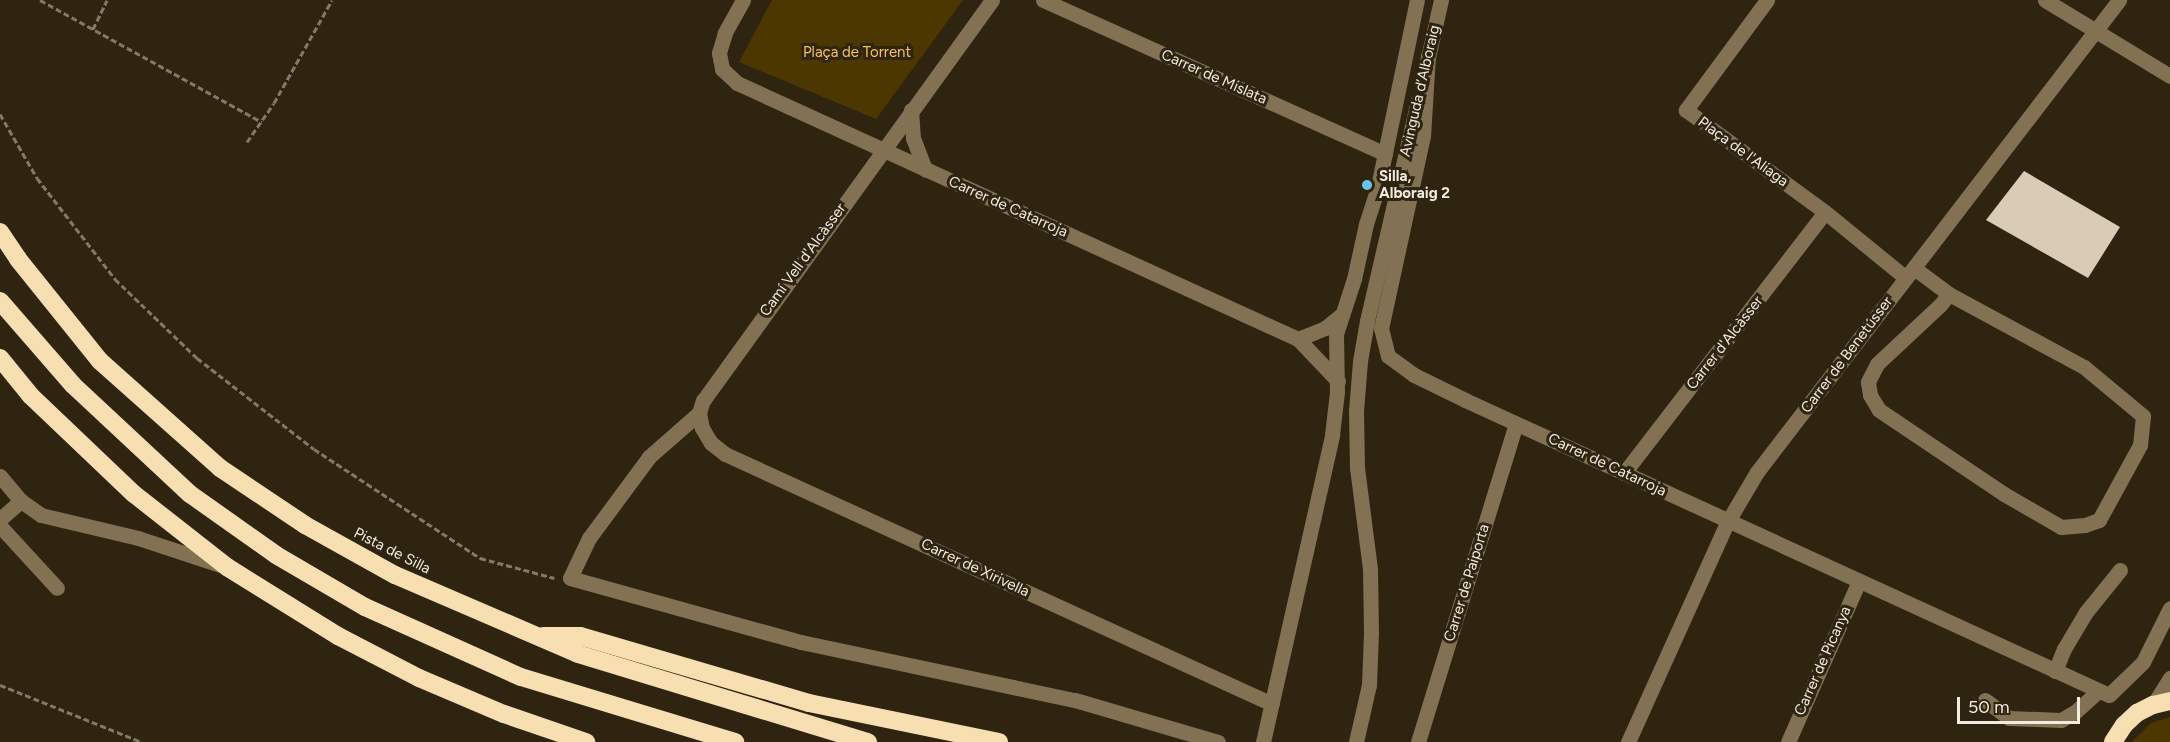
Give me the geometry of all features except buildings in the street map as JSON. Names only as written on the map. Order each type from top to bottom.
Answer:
[{"type":"highway","name":"Pista de Silla","points":[[0,232],[18,259],[100,361],[220,468],[305,525],[395,575],[578,654],[868,742]]},
{"type":"highway","points":[[0,301],[73,385],[190,494],[276,555],[365,607],[521,677],[735,742]]},
{"type":"highway","points":[[0,358],[31,396],[134,494],[227,567],[338,636],[420,678],[504,714],[586,742]]},
{"type":"highway","points":[[534,636],[580,636],[809,703],[999,742]]},
{"type":"highway","points":[[2112,741],[2137,713],[2161,703]]},
{"type":"street","name":"Carrer de Catarroja","points":[[743,0],[721,44],[719,62],[722,69],[746,88],[1299,339],[1338,381]]},
{"type":"street","name":"Camí Vell d'Alcàsser","points":[[699,413],[703,399],[992,0]]},
{"type":"street","name":"Carrer de Mislata","points":[[1043,0],[1385,154]]},
{"type":"street","name":"Avinguda d’Alboraig","points":[[1367,321],[1365,268],[1378,187],[1417,0]]},
{"type":"street","name":"Avinguda d’Alboraig","points":[[1367,321],[1441,0]]},
{"type":"street","points":[[2045,0],[2170,76]]},
{"type":"street","name":"Carrer de Benetússer","points":[[1628,742],[1728,521],[1757,472],[2119,0]]},
{"type":"street","name":"Plaça de l'Aliaga","points":[[1764,1],[1686,110],[1910,273],[1949,294],[2084,367],[2143,416],[2144,427],[2140,444],[2099,520],[2085,525],[2061,527],[2004,494],[1879,410],[1870,395],[1868,382],[1877,364],[1949,294]]},
{"type":"street","name":"Carrer de Catarroja","points":[[1428,55],[1423,136],[1381,328],[1388,356],[1414,375],[1516,424],[2103,693]]},
{"type":"street","points":[[911,110],[915,144],[925,170]]},
{"type":"street","points":[[1263,742],[1332,435],[1338,381],[1335,346],[1340,316],[1354,279],[1366,224],[1378,187]]},
{"type":"street","name":"Carrer d'Alcàsser","points":[[1624,473],[1825,212]]},
{"type":"street","points":[[1299,339],[1325,328],[1340,316]]},
{"type":"street","points":[[1356,742],[1369,685],[1371,632],[1370,568],[1357,468],[1356,411],[1367,321]]},
{"type":"street","points":[[699,413],[649,457],[589,538],[570,578],[801,642],[1075,700],[1218,742]]},
{"type":"street","name":"Carrer de Xirivella","points":[[699,413],[706,436],[725,454],[1272,704]]},
{"type":"street","name":"Carrer de Paiporta","points":[[1418,742],[1516,424]]},
{"type":"street","points":[[0,476],[30,509],[49,518],[138,538],[227,567]]},
{"type":"street","points":[[0,519],[21,501]]},
{"type":"street","points":[[0,526],[57,588]]},
{"type":"street","points":[[2055,671],[2064,649],[2086,612],[2120,570]]},
{"type":"street","name":"Carrer de Picanya","points":[[1788,742],[1859,581]]},
{"type":"street","points":[[1985,700],[2009,718],[2061,720],[2103,693],[2143,662],[2170,608]]},
{"type":"street","points":[[2161,703],[2170,678]]},
{"type":"path","points":[[40,0],[262,122]]},
{"type":"path","points":[[93,29],[107,0]]},
{"type":"path","points":[[247,142],[262,122],[332,0]]},
{"type":"path","points":[[0,114],[37,178],[116,279],[197,358],[314,449],[480,558],[558,579],[570,578]]},
{"type":"path","points":[[0,685],[142,742]]},
{"type":"green space","name":"Plaça de Torrent","points":[[772,0],[963,0],[876,119],[739,62]]},
{"type":"green space","points":[[2170,717],[2170,742],[2132,742],[2151,723]]},
{"type":"place","name":"Silla, Alboraig 2","points":[[1367,185]]}]
